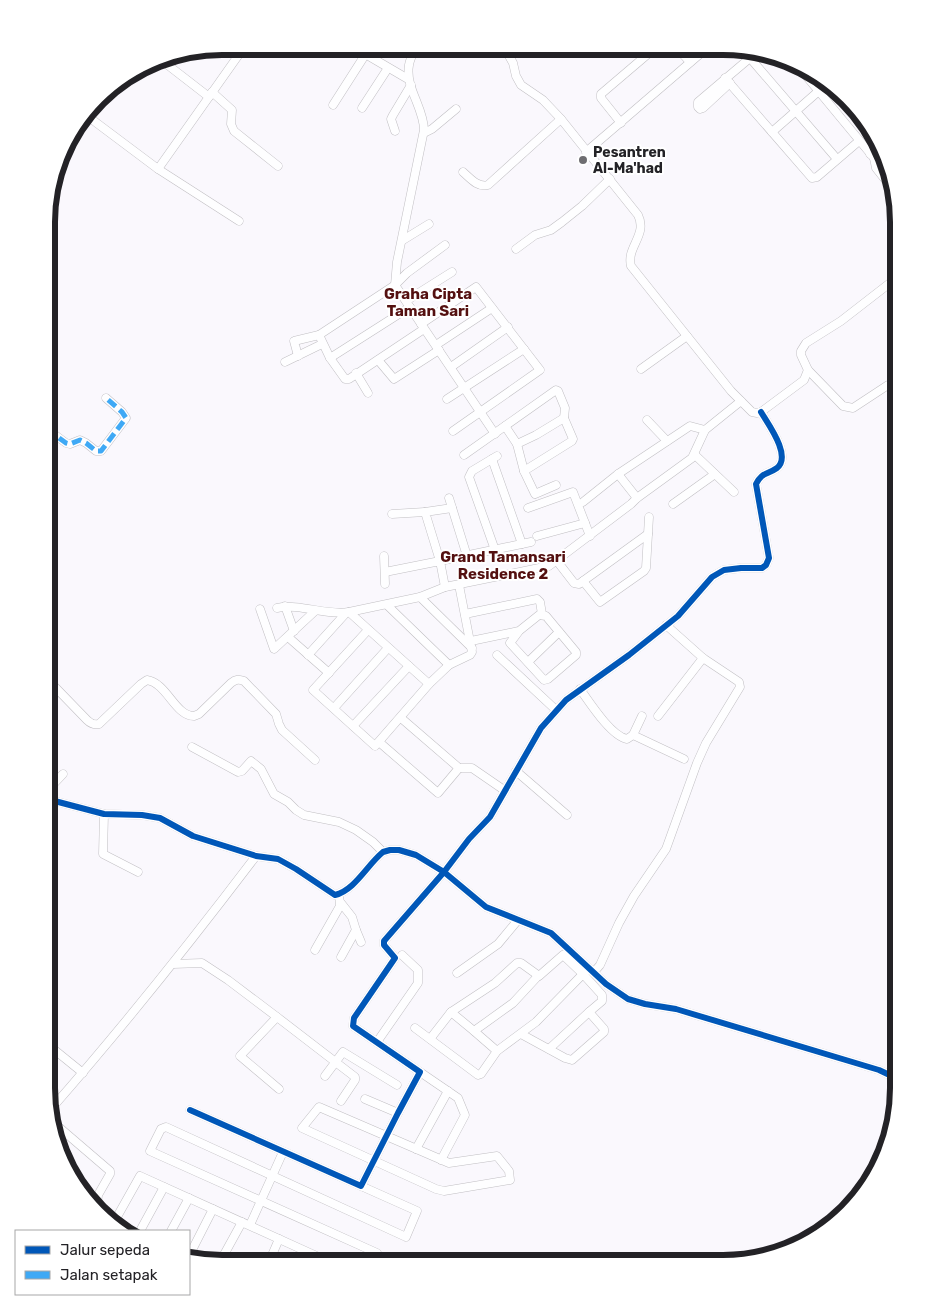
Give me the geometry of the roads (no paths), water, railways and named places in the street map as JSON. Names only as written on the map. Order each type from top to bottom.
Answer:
[{"type":"street","points":[[158,169],[239,55]]},
{"type":"street","points":[[333,105],[365,55],[410,82]]},
{"type":"street","points":[[413,55],[409,64],[410,82],[421,113],[424,133],[397,262],[395,285],[481,410],[495,434]]},
{"type":"street","points":[[509,55],[521,85],[543,100],[561,119],[586,152],[610,178],[641,221],[640,232],[630,260],[630,266],[741,401],[752,412],[761,412],[804,380],[808,370]]},
{"type":"street","points":[[621,123],[601,98],[601,94],[647,55]]},
{"type":"street","points":[[684,55],[690,62]]},
{"type":"street","points":[[586,152],[698,55]]},
{"type":"street","points":[[837,159],[750,58],[728,80],[812,178],[817,177],[859,141]]},
{"type":"street","points":[[167,64],[232,110],[231,124],[234,131],[278,166]]},
{"type":"street","points":[[362,108],[388,68]]},
{"type":"street","points":[[809,79],[859,141],[878,160]]},
{"type":"street","points":[[395,131],[391,119],[392,115],[410,82]]},
{"type":"street","points":[[772,132],[822,88]]},
{"type":"street","points":[[424,133],[432,129],[456,109]]},
{"type":"street","points":[[91,119],[158,169],[239,221]]},
{"type":"street","points":[[463,172],[478,184],[482,186],[488,185],[561,119]]},
{"type":"street","points":[[872,156],[875,153]]},
{"type":"street","points":[[872,156],[876,168],[884,178]]},
{"type":"street","points":[[516,249],[535,235],[551,230],[562,222],[582,206],[610,178]]},
{"type":"street","points":[[402,240],[429,224]]},
{"type":"street","points":[[298,356],[294,341],[319,335],[395,285],[407,273],[445,245]]},
{"type":"street","points":[[330,358],[452,272]]},
{"type":"street","points":[[890,283],[841,321],[806,343],[801,351],[808,370],[843,406],[853,408],[888,385],[890,386]]},
{"type":"street","points":[[319,335],[330,358],[345,378],[349,379],[378,360],[476,287],[540,370],[453,431]]},
{"type":"street","points":[[378,360],[394,379],[492,308]]},
{"type":"street","points":[[451,367],[508,327]]},
{"type":"street","points":[[641,369],[687,336]]},
{"type":"street","points":[[285,362],[322,344]]},
{"type":"street","points":[[447,399],[524,349]]},
{"type":"street","points":[[356,373],[368,393]]},
{"type":"street","points":[[464,455],[556,390],[564,403],[564,418],[573,439],[568,446],[524,471]]},
{"type":"street","points":[[55,435],[66,443],[70,444],[80,440],[96,451],[101,451],[126,418],[106,398]]},
{"type":"street","points":[[329,673],[308,655],[291,634],[281,607],[348,612],[420,598],[445,587],[549,566],[692,458],[705,430],[741,401]]},
{"type":"street","points":[[441,1160],[465,1115],[458,1098],[353,1026],[354,1018],[395,958],[384,946],[384,941],[444,872],[468,839],[490,816],[541,728],[566,700],[629,656],[678,616],[709,580],[717,574],[724,570],[762,568],[768,562],[769,558],[756,484],[762,475],[778,467],[782,453],[781,446],[761,412]]},
{"type":"street","points":[[517,444],[564,418]]},
{"type":"street","points":[[647,420],[667,441]]},
{"type":"street","points":[[505,426],[517,444],[524,471],[535,494],[556,485]]},
{"type":"street","points":[[583,502],[618,474],[690,426],[705,430]]},
{"type":"street","points":[[695,454],[734,492]]},
{"type":"street","points":[[495,550],[469,477],[472,471],[494,457],[522,544]]},
{"type":"street","points":[[618,474],[637,498]]},
{"type":"street","points":[[673,504],[715,474]]},
{"type":"street","points":[[528,508],[573,492],[590,536]]},
{"type":"street","points":[[449,498],[467,556]]},
{"type":"street","points":[[392,514],[452,508]]},
{"type":"street","points":[[425,512],[440,561],[445,587]]},
{"type":"street","points":[[583,581],[600,602],[644,571],[646,568],[649,517]]},
{"type":"street","points":[[384,572],[522,544],[585,523]]},
{"type":"street","points":[[557,561],[574,584],[580,584],[648,534]]},
{"type":"street","points":[[384,556],[385,584]]},
{"type":"street","points":[[368,630],[313,690],[375,746],[429,684],[449,665],[470,655],[471,645],[459,585]]},
{"type":"street","points":[[420,598],[471,645]]},
{"type":"street","points":[[465,614],[537,600],[540,602],[542,614],[546,616],[576,652],[576,655],[548,679],[544,680],[510,643],[519,631],[542,614]]},
{"type":"street","points":[[387,605],[449,665]]},
{"type":"street","points":[[260,609],[274,649],[315,610]]},
{"type":"street","points":[[348,612],[429,684]]},
{"type":"street","points":[[308,655],[348,612]]},
{"type":"street","points":[[416,1028],[478,1076],[497,1050],[536,1022],[589,971],[600,965],[626,910],[666,849],[706,743],[740,687],[739,682],[703,658],[666,625]]},
{"type":"street","points":[[471,645],[519,631]]},
{"type":"street","points":[[528,662],[559,632]]},
{"type":"street","points":[[334,708],[388,648]]},
{"type":"street","points":[[497,656],[556,710]]},
{"type":"street","points":[[658,716],[703,658]]},
{"type":"street","points":[[353,726],[409,666]]},
{"type":"street","points":[[55,687],[90,723],[100,724],[147,680],[157,685],[184,713],[194,716],[199,714],[231,682],[239,679],[244,681],[276,714],[282,730],[315,760]]},
{"type":"street","points":[[580,689],[616,734],[622,738],[627,739],[633,734],[642,716]]},
{"type":"street","points":[[401,718],[459,768],[472,768],[504,790]]},
{"type":"street","points":[[633,734],[684,759]]},
{"type":"street","points":[[379,742],[438,792],[459,768]]},
{"type":"street","points":[[192,747],[238,772],[242,771],[251,761],[261,769],[274,794],[288,802],[296,810],[304,815],[339,822],[356,830],[383,852]]},
{"type":"street","points":[[516,771],[568,815]]},
{"type":"street","points":[[55,782],[63,774]]},
{"type":"street","points":[[55,801],[104,814],[147,815],[160,818],[193,836],[256,856],[278,859],[335,895],[351,886],[383,852],[390,850],[407,852],[427,860],[486,908],[551,933],[589,971],[603,998],[549,1049]]},
{"type":"street","points":[[104,814],[103,854],[138,872]]},
{"type":"street","points":[[56,1104],[173,964],[256,856]]},
{"type":"street","points":[[339,894],[341,903],[352,917],[361,942]]},
{"type":"street","points":[[315,950],[341,903]]},
{"type":"street","points":[[457,973],[498,944],[518,920]]},
{"type":"street","points":[[341,958],[356,930]]},
{"type":"street","points":[[377,1042],[418,983],[418,970],[402,955]]},
{"type":"street","points":[[474,1031],[513,1003],[538,976],[541,976],[565,955],[632,1001],[676,1009],[880,1070],[890,1075]]},
{"type":"street","points":[[173,964],[202,963],[277,1017],[355,1079],[341,1101]]},
{"type":"street","points":[[430,1039],[451,1012],[495,983],[517,963],[521,963],[538,976]]},
{"type":"street","points":[[451,1012],[497,1050]]},
{"type":"street","points":[[521,1034],[572,1060],[602,1034],[604,1029],[589,1012]]},
{"type":"street","points":[[277,1017],[242,1052],[240,1057],[279,1089]]},
{"type":"street","points":[[55,1050],[83,1073]]},
{"type":"street","points":[[325,1076],[342,1053],[345,1053],[397,1085]]},
{"type":"street","points":[[361,1186],[420,1072]]},
{"type":"street","points":[[416,1149],[448,1091]]},
{"type":"street","points":[[365,1099],[398,1113]]},
{"type":"street","points":[[319,1107],[416,1149],[449,1163],[497,1156],[509,1171],[510,1180],[444,1191],[436,1189],[302,1128],[319,1107]]},
{"type":"street","points":[[190,1110],[417,1211],[406,1237],[166,1127],[160,1129],[150,1150],[377,1253],[376,1255]]},
{"type":"street","points":[[60,1128],[110,1171],[98,1200]]},
{"type":"street","points":[[250,1225],[283,1152]]},
{"type":"street","points":[[117,1217],[140,1176],[314,1255]]},
{"type":"street","points":[[141,1230],[164,1187]]},
{"type":"street","points":[[172,1230],[189,1198]]},
{"type":"street","points":[[191,1252],[214,1209]]},
{"type":"street","points":[[224,1255],[242,1222]]},
{"type":"street","points":[[272,1255],[279,1239]]},
{"type":"place","name":"Pesantren Al-Ma'had","points":[[583,160]]},
{"type":"district","name":"Graha Cipta Taman Sari","points":[[428,302]]},
{"type":"district","name":"Grand Tamansari Residence 2","points":[[503,566]]}]
